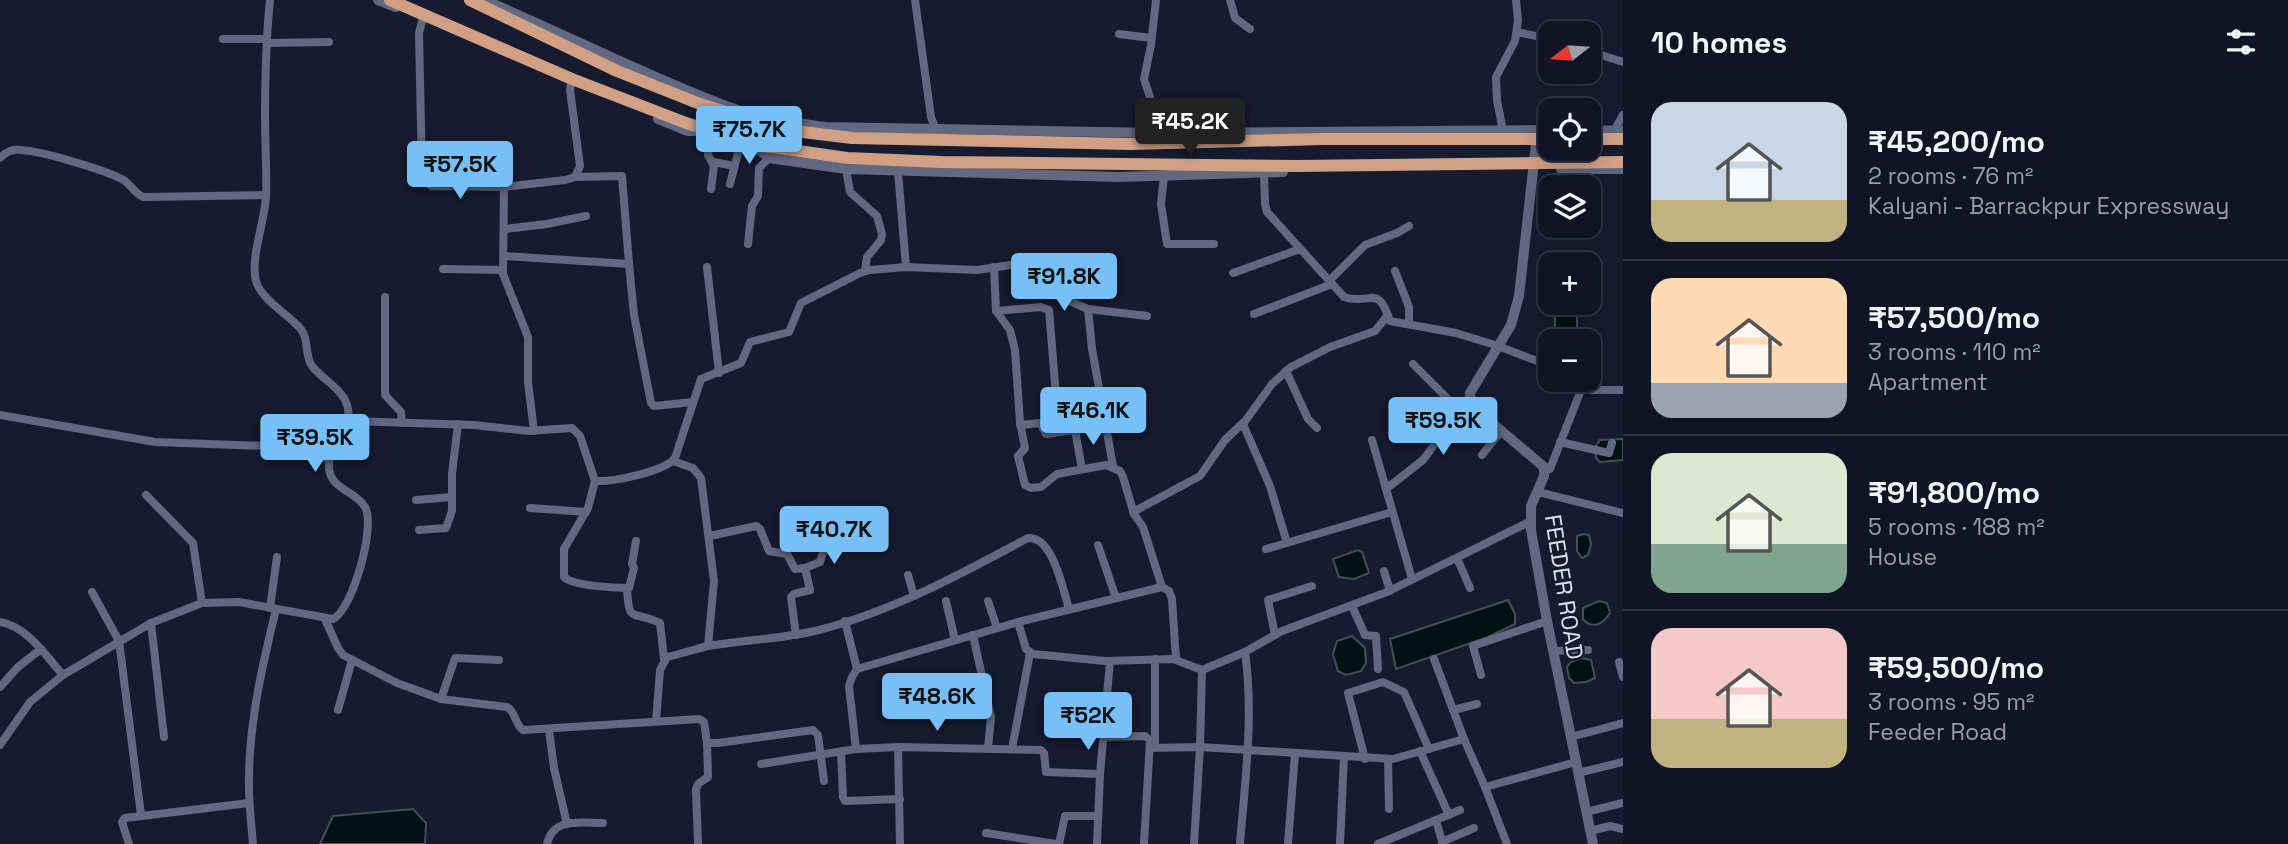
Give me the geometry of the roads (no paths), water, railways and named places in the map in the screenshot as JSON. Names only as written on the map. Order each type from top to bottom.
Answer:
[{"type":"highway","points":[[390,0],[571,81],[711,131],[746,143],[847,158],[941,162],[1297,166],[1623,162]]},
{"type":"highway","points":[[470,0],[617,71],[707,106],[786,130],[852,138],[1130,144],[1538,137]]},
{"type":"highway","points":[[1601,137],[1620,134]]},
{"type":"street","points":[[0,745],[30,702],[63,675],[151,623],[202,603],[239,602],[332,619],[340,615],[350,596],[361,562],[368,521],[364,506],[332,479],[329,458],[349,421],[348,407],[343,397],[312,365],[304,334],[262,292],[257,282],[256,263],[267,195],[265,116],[270,0]]},
{"type":"street","points":[[378,0],[423,16],[419,38],[423,178],[431,186],[504,187],[618,174],[624,178],[634,315],[651,403],[654,406],[693,402]]},
{"type":"street","points":[[484,0],[727,106],[788,122],[825,127],[1158,133],[1538,131],[1519,296],[1511,325],[1475,382],[1470,396],[1423,460],[1386,489]]},
{"type":"street","points":[[915,0],[931,117],[936,131]]},
{"type":"street","points":[[1155,0],[1152,38],[1144,79],[1156,115],[1158,133]]},
{"type":"street","points":[[1230,0],[1236,20],[1250,29]]},
{"type":"street","points":[[1503,131],[1496,77],[1515,41],[1516,0]]},
{"type":"street","points":[[1517,32],[1538,36]]},
{"type":"street","points":[[1119,34],[1152,38]]},
{"type":"street","points":[[223,39],[329,42]]},
{"type":"street","points":[[1601,55],[1623,62]]},
{"type":"street","points":[[571,81],[580,166],[575,177]]},
{"type":"street","points":[[1601,132],[1620,134],[1623,115]]},
{"type":"street","points":[[711,131],[709,155],[714,162],[711,189]]},
{"type":"street","points":[[730,184],[734,166],[746,143],[769,158],[846,169],[898,172],[1164,176],[1207,172],[1623,169]]},
{"type":"street","points":[[0,158],[10,151],[20,150],[74,162],[121,178],[143,197],[267,195]]},
{"type":"street","points":[[748,244],[752,206],[758,195],[758,168],[769,158]]},
{"type":"street","points":[[714,162],[734,166]]},
{"type":"street","points":[[846,169],[850,192],[877,216],[882,234],[867,257],[865,271]]},
{"type":"street","points":[[898,172],[906,267]]},
{"type":"street","points":[[1264,172],[1265,204],[1268,212],[1347,299],[1377,298],[1385,304],[1390,321],[1450,331],[1538,361]]},
{"type":"street","points":[[1164,176],[1161,204],[1167,244],[1214,244]]},
{"type":"street","points":[[504,187],[503,277],[528,337],[528,382],[534,431]]},
{"type":"street","points":[[505,229],[586,216]]},
{"type":"street","points":[[1254,314],[1330,282],[1365,245],[1409,226]]},
{"type":"street","points":[[1233,273],[1300,249]]},
{"type":"street","points":[[504,256],[629,264]]},
{"type":"street","points":[[1037,261],[1037,283],[1041,289],[1087,309],[1147,316]]},
{"type":"street","points":[[673,461],[701,379],[741,363],[750,342],[791,330],[801,303],[865,271],[906,267],[969,270],[1037,261],[1095,272]]},
{"type":"street","points":[[707,267],[719,373]]},
{"type":"street","points":[[994,267],[996,311],[1010,330],[1015,349],[1020,425],[1025,450],[1018,456],[1027,486],[1043,486],[1057,474],[1113,466]]},
{"type":"street","points":[[443,269],[503,270]]},
{"type":"street","points":[[1395,271],[1409,307],[1409,324]]},
{"type":"street","points":[[385,297],[384,395],[401,412],[401,424]]},
{"type":"street","points":[[996,311],[1041,307],[1049,310],[1056,396]]},
{"type":"street","points":[[1087,309],[1113,466],[1124,477],[1133,512],[1142,525],[1162,587],[1169,591],[1172,599],[1176,659]]},
{"type":"street","points":[[1133,512],[1200,476],[1225,440],[1244,422],[1272,384],[1286,371],[1330,347],[1376,331],[1388,315]]},
{"type":"street","points":[[1413,364],[1460,411]]},
{"type":"street","points":[[1286,371],[1308,419],[1317,428]]},
{"type":"street","points":[[1601,390],[1623,390]]},
{"type":"street","points":[[1470,396],[1471,405],[1544,467],[1544,472],[1550,468],[1580,392]]},
{"type":"street","points":[[0,415],[155,442],[266,446],[329,458]]},
{"type":"street","points":[[349,421],[534,431],[576,429],[595,481],[586,512],[564,549],[564,577],[568,581],[579,583],[627,588]]},
{"type":"street","points":[[1244,422],[1244,429],[1270,486],[1287,543]]},
{"type":"street","points":[[1020,425],[1040,423],[1046,434],[1089,428]]},
{"type":"street","points":[[419,530],[446,528],[452,515],[452,474],[458,425]]},
{"type":"street","points":[[1075,430],[1082,469]]},
{"type":"street","points":[[1482,455],[1501,431]]},
{"type":"street","points":[[1372,439],[1412,579]]},
{"type":"street","points":[[1560,442],[1609,453],[1612,443]]},
{"type":"street","points":[[595,481],[645,472],[673,461],[693,468],[701,478],[715,588],[708,646]]},
{"type":"street","name":"FEEDER ROAD","points":[[1544,472],[1531,506],[1531,521],[1547,621],[1593,844]]},
{"type":"street","points":[[1538,492],[1623,513]]},
{"type":"street","points":[[146,495],[193,543],[202,603]]},
{"type":"street","points":[[416,500],[452,498]]},
{"type":"street","points":[[530,508],[586,512]]},
{"type":"street","points":[[1266,549],[1392,512]]},
{"type":"street","points":[[1030,653],[1067,659],[1110,661],[1176,659],[1202,670],[1319,616],[1390,591],[1531,521]]},
{"type":"street","points":[[710,536],[755,526],[760,529],[769,551],[788,554],[794,568],[804,568],[820,562],[830,531]]},
{"type":"street","points":[[664,659],[708,646],[796,635],[845,621],[939,586],[1031,537],[1053,557],[1069,609]]},
{"type":"street","points":[[636,541],[631,585],[627,588],[628,610],[631,615],[660,623],[664,659],[659,676],[656,721]]},
{"type":"street","points":[[1098,545],[1116,598]]},
{"type":"street","points":[[253,844],[249,771],[256,703],[273,609],[277,556]]},
{"type":"street","points":[[1457,558],[1470,588]]},
{"type":"street","points":[[796,635],[791,597],[793,594],[810,590],[804,568]]},
{"type":"street","points":[[1384,571],[1390,591]]},
{"type":"street","points":[[908,575],[914,596]]},
{"type":"street","points":[[1275,635],[1268,600],[1312,586]]},
{"type":"street","points":[[856,749],[849,686],[858,669],[1018,622],[1162,587]]},
{"type":"street","points":[[92,592],[119,641],[141,815]]},
{"type":"street","points":[[946,601],[955,640]]},
{"type":"street","points":[[988,601],[997,628]]},
{"type":"street","points":[[1352,606],[1365,635],[1376,636],[1378,669]]},
{"type":"street","points":[[325,619],[338,648],[352,660],[397,683],[441,699],[507,707],[512,710],[521,730],[703,720],[708,777],[698,784],[696,790],[698,844]]},
{"type":"street","points":[[845,621],[858,669]]},
{"type":"street","points":[[1481,675],[1473,646],[1547,621]]},
{"type":"street","points":[[0,622],[13,625],[41,649],[63,675]]},
{"type":"street","points":[[1012,749],[1030,653],[1018,622]]},
{"type":"street","points":[[151,623],[164,737]]},
{"type":"street","points":[[973,635],[992,722],[988,748]]},
{"type":"street","points":[[0,687],[18,667],[41,649]]},
{"type":"street","points":[[1553,651],[1588,650]]},
{"type":"street","points":[[1240,844],[1248,750],[1250,684],[1245,652]]},
{"type":"street","points":[[441,699],[454,658],[499,660]]},
{"type":"street","points":[[1144,844],[1153,748],[1155,659]]},
{"type":"street","points":[[1434,659],[1507,844]]},
{"type":"street","points":[[338,710],[352,660]]},
{"type":"street","points":[[1097,844],[1110,661]]},
{"type":"street","points":[[1619,662],[1623,677]]},
{"type":"street","points":[[1194,844],[1202,670]]},
{"type":"street","points":[[1365,759],[1347,695],[1349,692],[1383,682],[1404,692],[1448,815]]},
{"type":"street","points":[[911,691],[948,685],[985,684]]},
{"type":"street","points":[[1453,710],[1477,704]]},
{"type":"street","points":[[1571,737],[1623,723]]},
{"type":"street","points":[[549,730],[554,768],[567,824]]},
{"type":"street","points":[[707,743],[813,730],[818,734],[824,781]]},
{"type":"street","points":[[1103,737],[1145,736],[1153,748]]},
{"type":"street","points":[[1153,748],[1200,747],[1388,760],[1464,739]]},
{"type":"street","points":[[898,747],[900,844]]},
{"type":"street","points":[[761,764],[856,749],[988,748],[1042,751],[1046,772],[1100,775]]},
{"type":"street","points":[[841,752],[845,801],[900,799]]},
{"type":"street","points":[[1288,844],[1296,752]]},
{"type":"street","points":[[1340,844],[1344,757]]},
{"type":"street","points":[[1388,760],[1389,809]]},
{"type":"street","points":[[1485,787],[1577,767],[1623,762]]},
{"type":"street","points":[[129,844],[122,819],[249,803]]},
{"type":"street","points":[[1586,812],[1623,803]]},
{"type":"street","points":[[1378,844],[1460,810]]},
{"type":"street","points":[[986,833],[1057,844],[1066,816],[1097,816]]},
{"type":"street","points":[[1436,821],[1442,843],[1474,828]]},
{"type":"street","points":[[547,844],[552,830],[567,824],[603,823]]},
{"type":"street","points":[[1590,831],[1610,826],[1623,829]]}]
